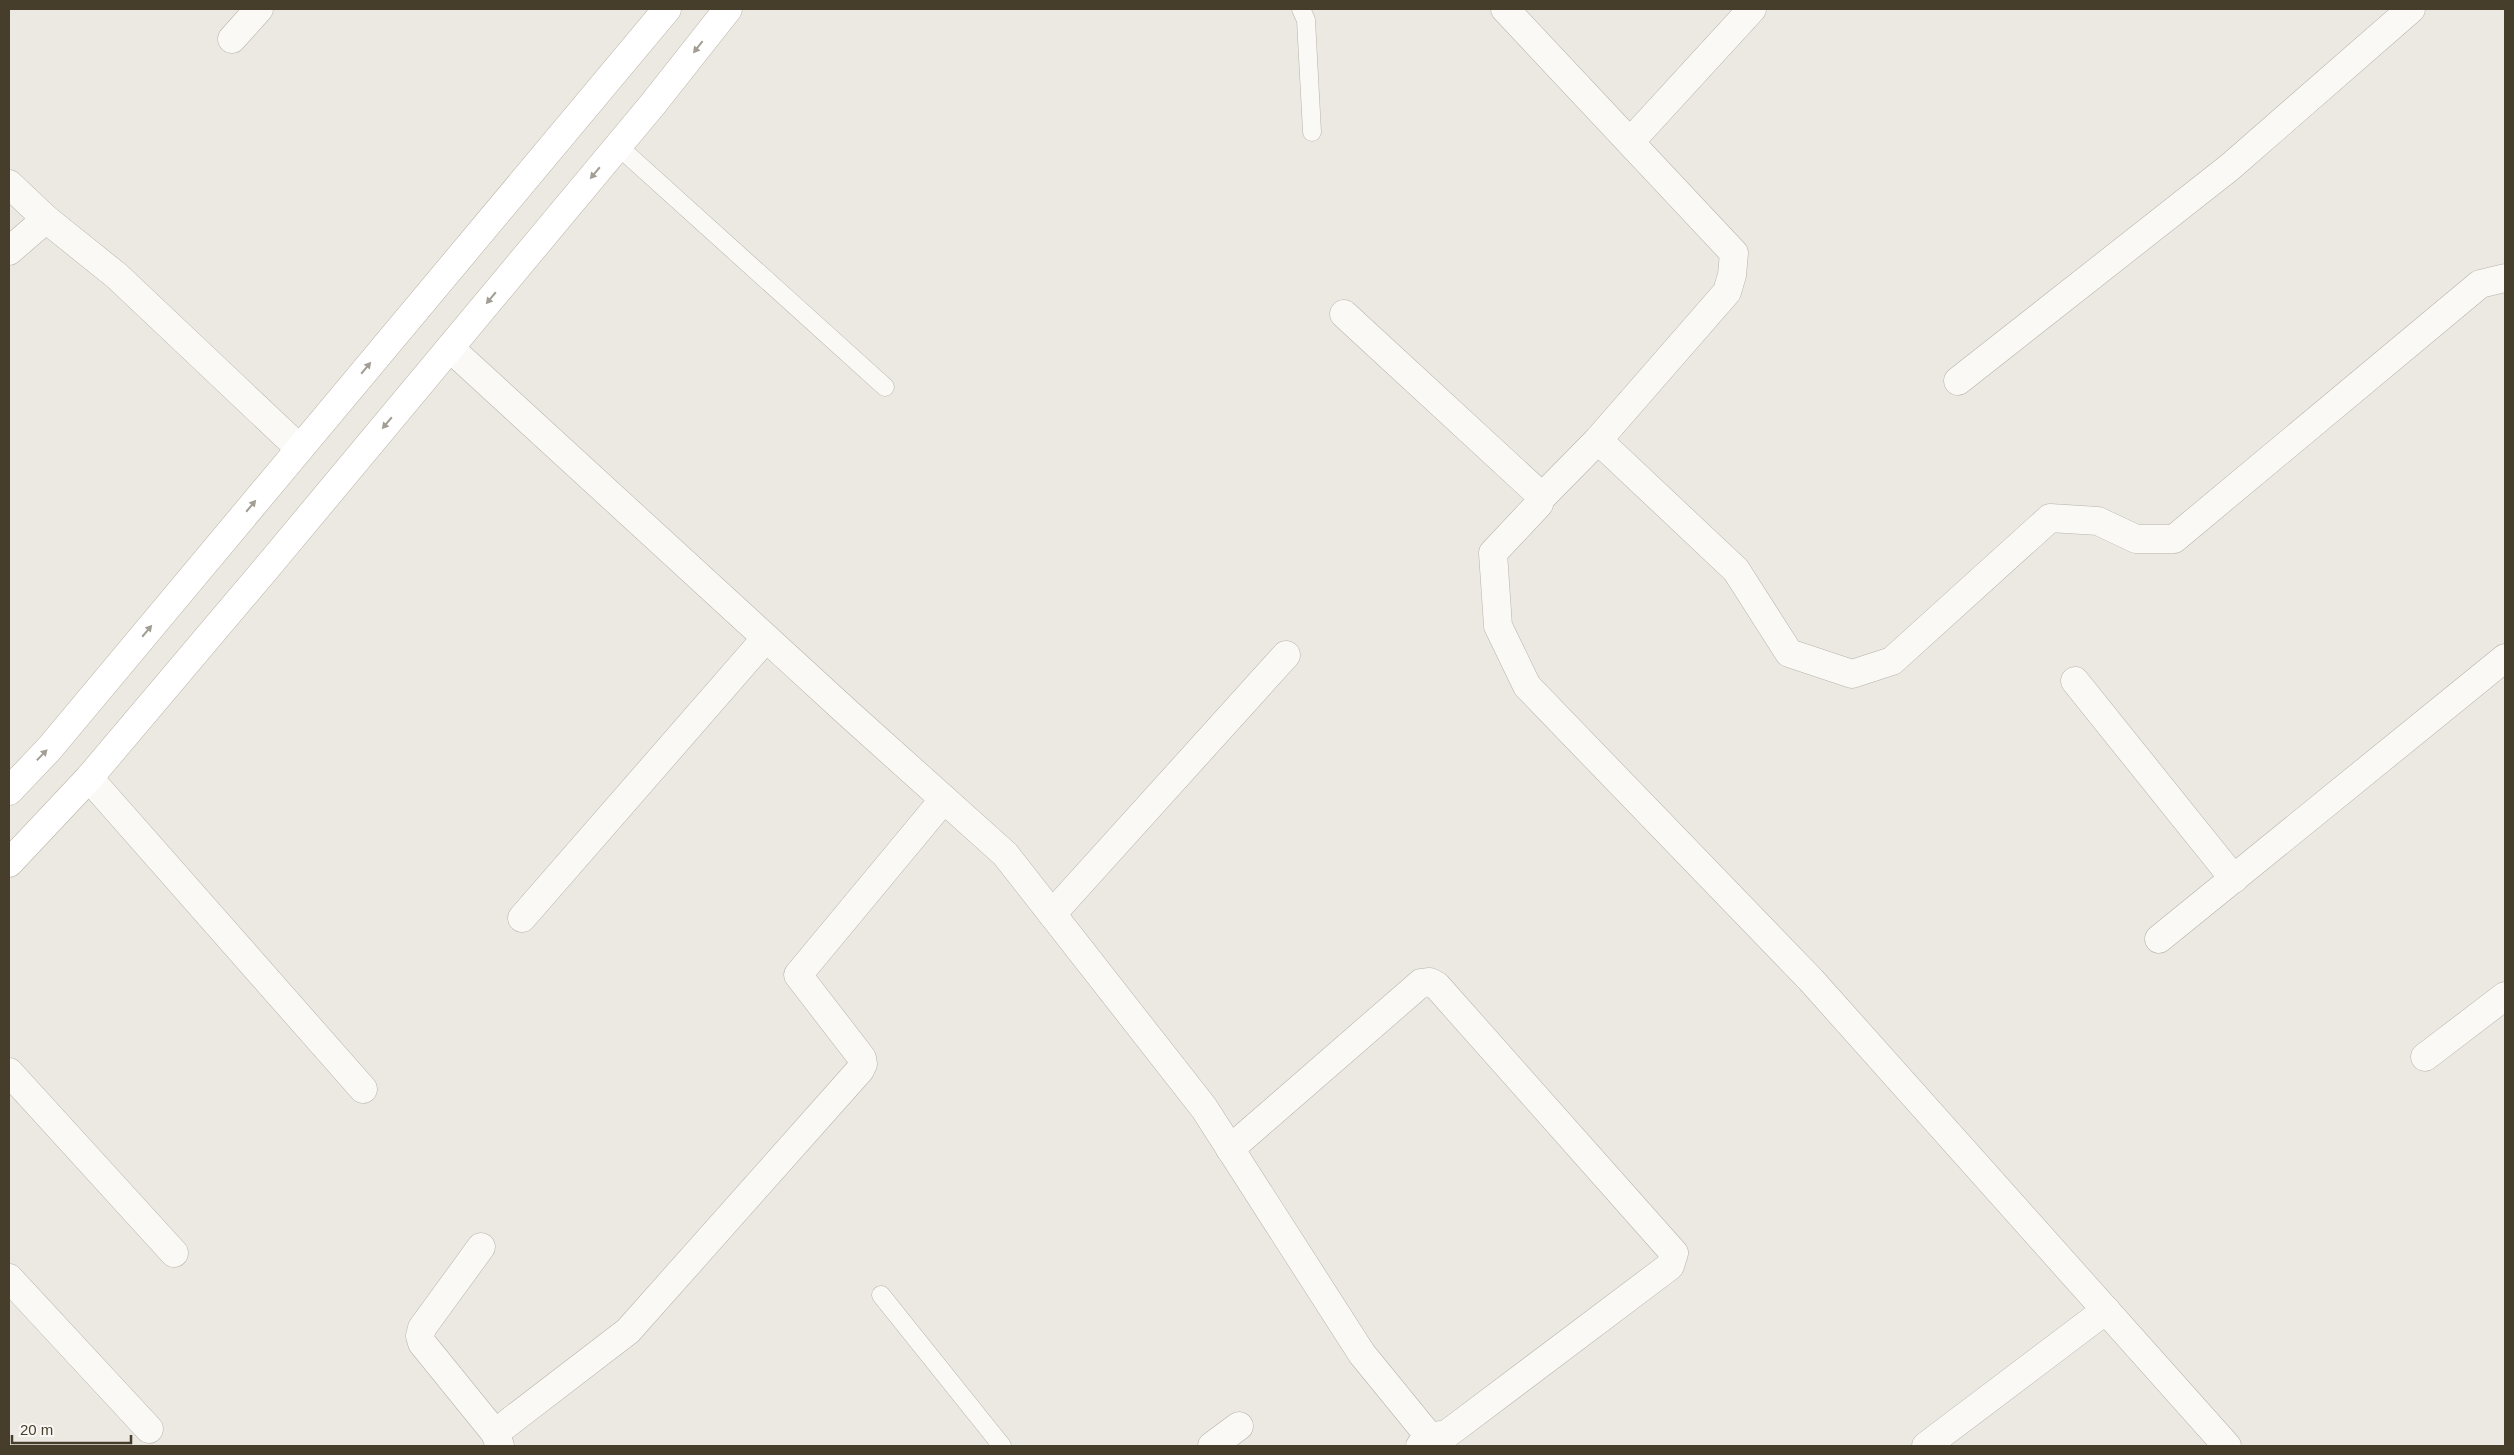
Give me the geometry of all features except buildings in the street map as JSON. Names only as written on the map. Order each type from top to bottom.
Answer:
[{"type":"main road","points":[[9,790],[49,749],[667,9]]},
{"type":"main road","points":[[9,863],[89,778],[618,146],[728,9]]},
{"type":"street","points":[[232,39],[259,9]]},
{"type":"street","points":[[1505,9],[1734,253],[1732,276],[1727,292],[1598,440],[1540,498],[1538,504],[1493,553],[1498,626],[1527,686],[1811,980],[2227,1446]]},
{"type":"street","points":[[1630,142],[1752,9]]},
{"type":"street","points":[[1958,381],[2230,167],[2411,9]]},
{"type":"street","points":[[9,184],[46,219],[117,276],[299,448]]},
{"type":"street","points":[[9,251],[46,219]]},
{"type":"street","points":[[1598,440],[1736,570],[1789,653],[1852,674],[1892,661],[2050,518],[2098,521],[2136,539],[2174,539],[2480,284],[2505,278]]},
{"type":"street","points":[[1344,314],[1538,492],[1540,498]]},
{"type":"street","points":[[450,348],[1004,854],[1204,1108],[1230,1149],[1362,1354],[1424,1430],[1424,1442],[1448,1434],[1670,1266],[1674,1253],[1437,986],[1430,982],[1421,983],[1230,1149]]},
{"type":"street","points":[[522,918],[766,638]]},
{"type":"street","points":[[1052,914],[1286,655]]},
{"type":"street","points":[[2159,939],[2505,658]]},
{"type":"street","points":[[2075,681],[2234,879]]},
{"type":"street","points":[[89,778],[363,1089]]},
{"type":"street","points":[[481,1247],[422,1328],[420,1336],[422,1343],[497,1440],[628,1331],[860,1070],[863,1064],[862,1058],[798,975],[944,799]]},
{"type":"street","points":[[2425,1057],[2505,996]]},
{"type":"street","points":[[9,1072],[174,1253]]},
{"type":"street","points":[[9,1278],[149,1429]]},
{"type":"street","points":[[1926,1446],[2106,1310]]},
{"type":"street","points":[[1212,1446],[1239,1426]]},
{"type":"lane","points":[[1301,9],[1306,20],[1312,132]]},
{"type":"lane","points":[[618,146],[885,387]]},
{"type":"lane","points":[[881,1295],[1002,1446]]}]
